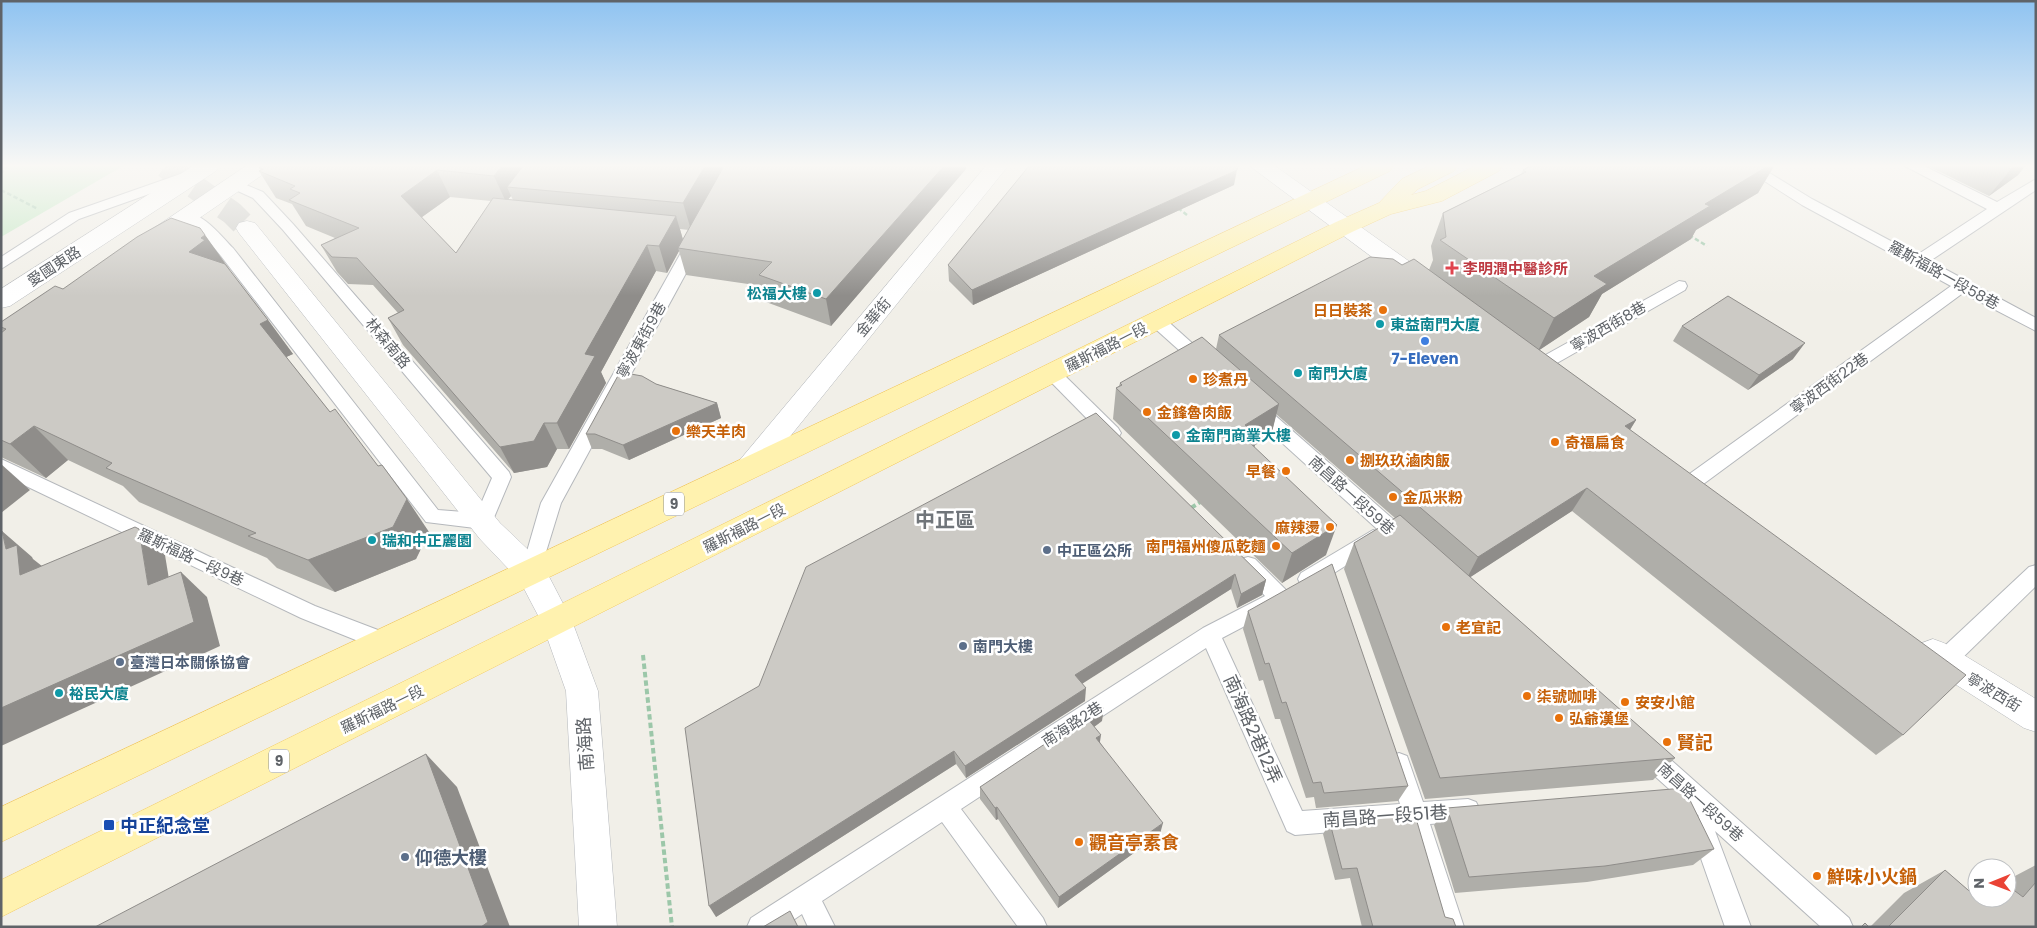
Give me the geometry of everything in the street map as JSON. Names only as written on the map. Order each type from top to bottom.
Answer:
[{"type":"main road","name":"9","points":[[1,825],[1292,209]]},
{"type":"main road","name":"羅斯福路一段","points":[[1,899],[1382,209]]},
{"type":"street","name":"愛國東路","points":[[1,300],[142,209]]},
{"type":"street","points":[[131,255],[198,209]]},
{"type":"street","name":"金華街","points":[[749,468],[961,209]]},
{"type":"street","points":[[1320,209],[1436,293]]},
{"type":"street","points":[[247,228],[490,531],[531,572]]},
{"type":"street","points":[[1514,350],[1561,384]]},
{"type":"street","points":[[1671,463],[1718,498]]},
{"type":"street","name":"南海路","points":[[531,572],[557,621],[582,691],[598,927]]},
{"type":"street","name":"寧波西街","points":[[1913,639],[1944,661],[2036,717]]},
{"type":"lane","points":[[1,264],[74,216],[93,209]]},
{"type":"lane","name":"林森南路","points":[[271,209],[502,477],[483,521]]},
{"type":"lane","name":"羅斯福路一段58巷","points":[[1821,209],[2036,325]]},
{"type":"lane","points":[[1919,261],[2000,209]]},
{"type":"lane","points":[[187,217],[207,230],[227,252],[434,517],[483,521]]},
{"type":"lane","name":"寧波東街9巷","points":[[531,572],[551,503],[700,233],[678,235]]},
{"type":"lane","name":"寧波西街22巷","points":[[1695,480],[1962,285]]},
{"type":"lane","name":"寧波西街8巷","points":[[1537,367],[1679,286]]},
{"type":"lane","points":[[1157,321],[1221,378]]},
{"type":"lane","points":[[1053,374],[1127,447]]},
{"type":"lane","name":"南昌路一段59巷","points":[[1243,398],[1419,554]]},
{"type":"lane","name":"羅斯福路一段9巷","points":[[1,466],[280,599],[383,642]]},
{"type":"lane","name":"南海路2巷","points":[[760,927],[1210,634],[1280,597],[1335,573],[1389,528]]},
{"type":"lane","points":[[1232,549],[1280,597]]},
{"type":"lane","points":[[1944,661],[2036,573]]},
{"type":"lane","name":"南海路2巷12弄","points":[[1210,634],[1295,823]]},
{"type":"lane","name":"南昌路一段59巷","points":[[1629,738],[1840,927]]},
{"type":"lane","points":[[1391,740],[1417,814],[1451,927]]},
{"type":"lane","points":[[1659,793],[1688,790],[1738,927]]},
{"type":"lane","points":[[944,806],[1034,927]]},
{"type":"lane","name":"南昌路一段51巷","points":[[1295,823],[1494,808]]},
{"type":"lane","points":[[806,896],[822,927]]},
{"type":"path","points":[[1180,209],[1187,216]]},
{"type":"path","points":[[1682,231],[1707,246]]},
{"type":"path","points":[[1191,508],[1208,498]]},
{"type":"path","points":[[643,655],[672,927]]},
{"type":"green space","points":[[1,209],[49,209],[1,237]]},
{"type":"building","points":[[312,209],[414,209],[456,253],[485,209],[608,209],[676,216],[659,246],[647,245],[585,354],[595,356],[557,423],[544,423],[534,441],[500,447],[388,318],[404,310],[357,258],[332,257],[321,245],[359,228]]},
{"type":"building","points":[[700,209],[906,209],[826,299],[759,275],[772,262],[678,248]]},
{"type":"building","points":[[994,209],[1150,209],[972,290],[948,265]]},
{"type":"building","points":[[1450,209],[1705,209],[1594,276],[1607,284],[1554,318],[1440,240],[1446,237],[1443,213]]},
{"type":"building","points":[[171,218],[200,228],[205,235],[201,238],[205,240],[189,252],[225,264],[268,320],[260,324],[330,412],[335,409],[378,466],[382,465],[407,499],[393,527],[308,560],[248,536],[256,533],[106,468],[112,463],[34,426],[10,444],[1,440],[1,333],[6,329],[1,327],[1,322],[55,286],[63,289],[137,237]]},
{"type":"building","points":[[1370,257],[1393,259],[1402,265],[1414,259],[1636,420],[1625,426],[1966,675],[1903,735],[1587,488],[1478,557],[1219,335]]},
{"type":"building","points":[[1728,296],[1805,343],[1759,375],[1682,326]]},
{"type":"building","points":[[1202,337],[1279,404],[1245,425],[1257,435],[1248,441],[1337,525],[1292,553],[1116,388],[1122,385],[1120,383]]},
{"type":"building","points":[[620,372],[642,376],[656,384],[717,403],[623,445],[595,434],[586,434]]},
{"type":"building","name":"南門大樓","points":[[1096,413],[1266,580],[1241,594],[1235,574],[1075,675],[1086,688],[965,766],[954,751],[709,906],[685,728],[759,686],[806,567]]},
{"type":"building","points":[[1400,515],[1675,758],[1440,778],[1354,543]]},
{"type":"building","name":"裕民大廈","points":[[135,527],[139,529],[148,585],[181,572],[194,622],[1,708],[1,531],[6,549],[17,545],[20,575]]},
{"type":"building","points":[[1332,564],[1408,786],[1324,793],[1321,782],[1313,783],[1286,702],[1282,703],[1269,663],[1265,664],[1248,611]]},
{"type":"building","points":[[1102,706],[1104,708],[1088,719],[1101,735],[1096,738],[1163,823],[1059,897],[997,807],[995,808],[980,787]]},
{"type":"building","points":[[426,754],[488,922],[481,927],[95,927]]},
{"type":"building","points":[[1684,788],[1714,849],[1605,866],[1469,877],[1447,808]]},
{"type":"building","points":[[1415,815],[1445,917],[1453,919],[1456,927],[1373,927],[1357,868],[1342,869],[1330,823]]},
{"type":"building","points":[[1945,870],[1967,889],[1967,908],[2017,908],[2017,892],[2023,897],[2036,882],[2036,927],[1888,927]]},
{"type":"building","points":[[790,911],[798,927],[763,927]]},
{"type":"building","points":[[1865,923],[1869,927],[1861,927]]},
{"type":"tunnel","points":[[227,209],[247,228]]},
{"type":"place","name":"李明潤中醫診所","points":[[1452,268]]},
{"type":"place","name":"松福大樓","points":[[817,293]]},
{"type":"place","name":"日日裝茶","points":[[1383,310]]},
{"type":"place","name":"東益南門大廈","points":[[1380,324]]},
{"type":"place","name":"7-Eleven","points":[[1425,341]]},
{"type":"place","name":"南門大廈","points":[[1298,373]]},
{"type":"place","name":"珍煮丹","points":[[1193,379]]},
{"type":"place","name":"金鋒魯肉飯","points":[[1147,412]]},
{"type":"place","name":"樂天羊肉","points":[[676,431]]},
{"type":"place","name":"金南門商業大樓","points":[[1176,435]]},
{"type":"place","name":"奇福扁食","points":[[1555,442]]},
{"type":"place","name":"捌玖玖滷肉飯","points":[[1350,460]]},
{"type":"place","name":"早餐","points":[[1286,471]]},
{"type":"place","name":"金瓜米粉","points":[[1393,497]]},
{"type":"place","name":"麻辣燙","points":[[1330,527]]},
{"type":"place","name":"瑞和中正麗園","points":[[372,540]]},
{"type":"place","name":"南門福州傻瓜乾麵","points":[[1276,546]]},
{"type":"place","name":"中正區公所","points":[[1047,550]]},
{"type":"place","name":"老宜記","points":[[1446,627]]},
{"type":"place","name":"南門大樓","points":[[963,646]]},
{"type":"place","name":"臺灣日本關係協會","points":[[120,662]]},
{"type":"place","name":"裕民大廈","points":[[59,693]]},
{"type":"place","name":"柒號咖啡","points":[[1527,696]]},
{"type":"place","name":"安安小館","points":[[1625,702]]},
{"type":"place","name":"弘爺漢堡","points":[[1559,718]]},
{"type":"place","name":"賢記","points":[[1667,742]]},
{"type":"place","name":"中正紀念堂","points":[[109,825]]},
{"type":"place","name":"觀音亭素食","points":[[1079,842]]},
{"type":"place","name":"仰德大樓","points":[[405,857]]},
{"type":"place","name":"鮮味小火鍋","points":[[1817,876]]},
{"type":"district","name":"中正區","points":[[945,520]]}]
